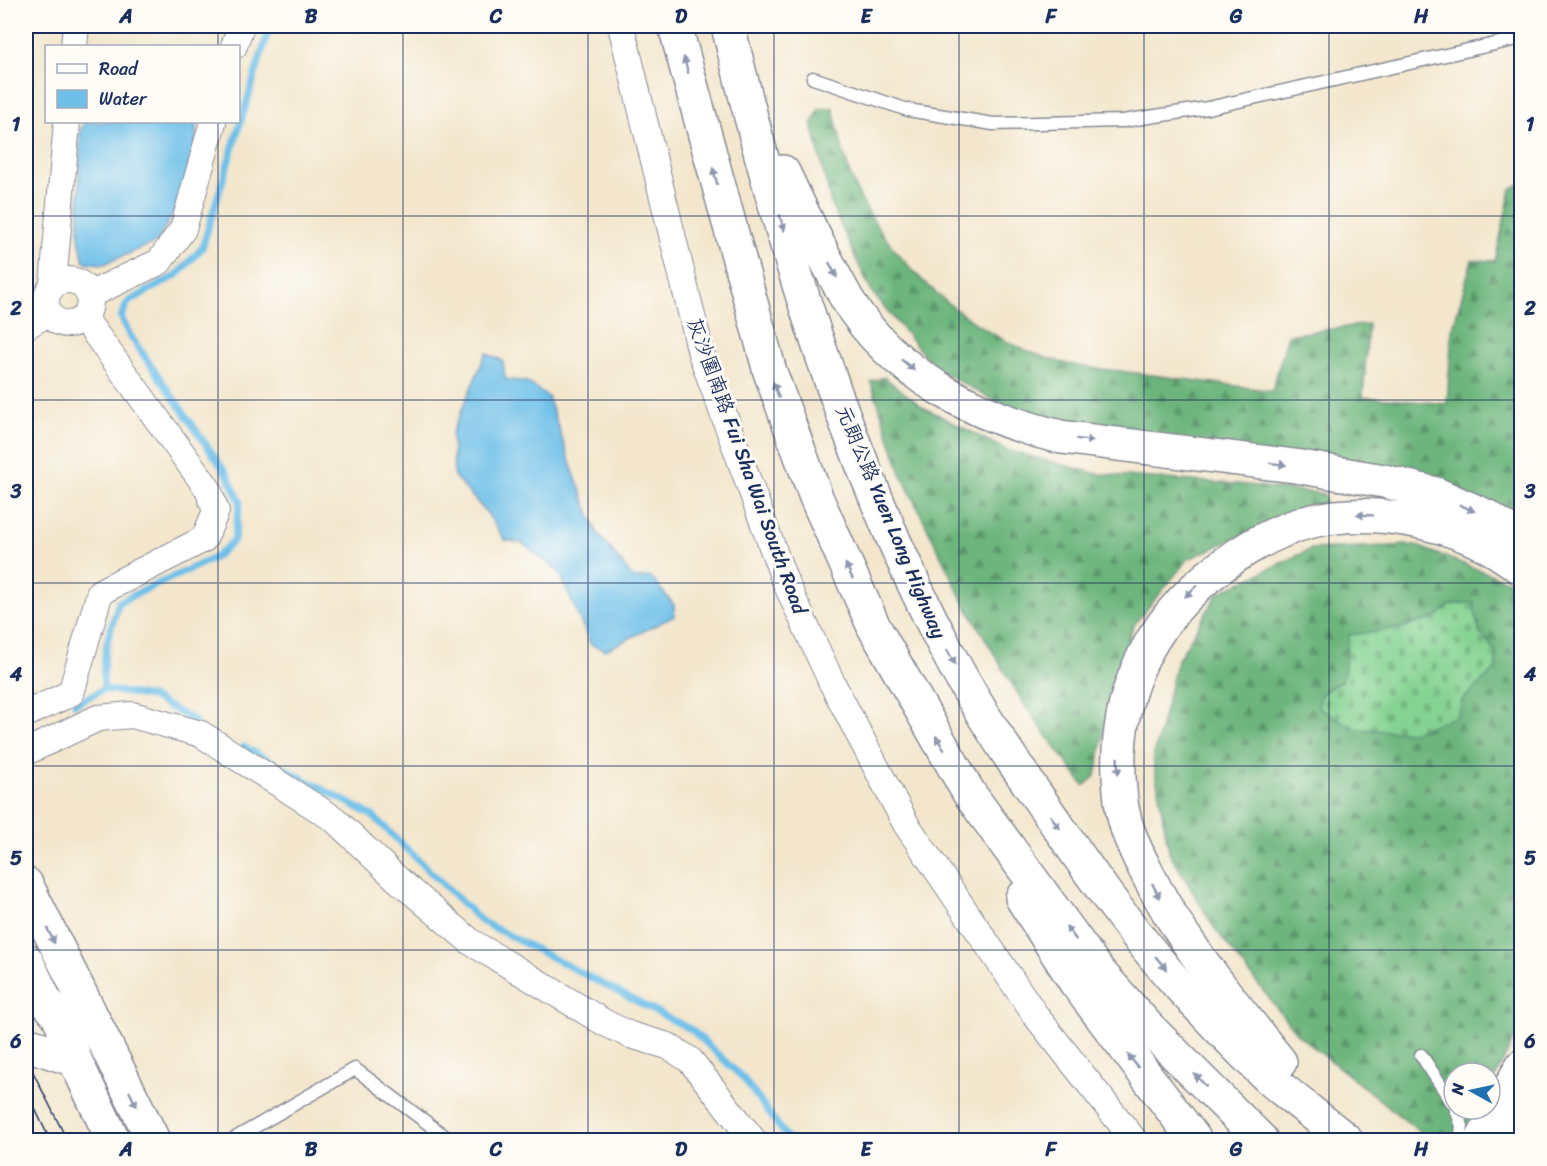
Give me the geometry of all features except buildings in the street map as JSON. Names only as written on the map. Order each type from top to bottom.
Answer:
[{"type":"main road","points":[[675,26],[770,372],[801,460],[874,627],[969,793],[1018,891],[1041,930],[1110,1030],[1195,1140]]},
{"type":"main road","name":"元朗公路 Yuen Long Highway","points":[[728,26],[743,86],[811,321],[836,394],[901,555],[950,656],[1012,760],[1098,885],[1138,936],[1182,989],[1270,1078],[1339,1134]]},
{"type":"main road","points":[[743,86],[848,300],[866,324],[897,356],[940,389],[968,405],[1029,429],[1061,437],[1294,466],[1384,481],[1436,494],[1486,516],[1521,539]]},
{"type":"main road","points":[[1339,1134],[1204,968],[1165,910],[1130,838],[1121,803],[1118,757],[1122,715],[1134,675],[1160,627],[1195,586],[1270,534],[1307,521],[1358,514],[1387,516],[1440,526],[1489,546],[1521,569]]},
{"type":"main road","points":[[969,793],[1099,972],[1147,1026],[1251,1131]]},
{"type":"main road","points":[[26,884],[153,1140]]},
{"type":"main road","points":[[26,960],[45,1000],[58,1014],[69,1037],[77,1065],[114,1140]]},
{"type":"main road","points":[[45,1000],[29,1048],[77,1065]]},
{"type":"main road","points":[[1482,1140],[1521,1066]]},
{"type":"main road","points":[[1515,1140],[1521,1130]]},
{"type":"street","points":[[74,45],[76,26]]},
{"type":"street","points":[[234,45],[241,26]]},
{"type":"street","name":"灰沙圍南路 Fui Sha Wai South Road","points":[[621,26],[701,353],[784,579],[832,683],[906,824],[1036,1016],[1134,1140]]},
{"type":"street","points":[[53,285],[67,123]]},
{"type":"street","points":[[26,714],[71,693],[100,592],[204,539],[216,511],[208,489],[86,306],[80,283],[66,279],[53,285],[47,293],[45,303],[48,312],[58,322],[71,324],[86,306],[159,262],[183,229],[213,123]]},
{"type":"street","points":[[26,326],[48,312]]},
{"type":"street","points":[[26,752],[98,718],[132,715],[201,734],[334,819],[396,878],[471,942],[605,1023],[630,1035],[668,1046],[690,1060],[753,1140]]},
{"type":"lane","points":[[813,78],[908,110],[993,124],[1123,121],[1208,108],[1521,38]]},
{"type":"lane","points":[[1421,1055],[1442,1087]]},
{"type":"lane","points":[[232,1140],[355,1069],[450,1140]]},
{"type":"lane","points":[[1460,1121],[1462,1126],[1460,1140]]},
{"type":"green space","points":[[833,108],[851,177],[878,227],[897,253],[920,277],[944,300],[971,320],[1029,351],[1068,364],[1272,391],[1288,335],[1368,324],[1363,397],[1447,404],[1452,331],[1472,260],[1495,261],[1511,189],[1521,183],[1521,541],[1488,519],[1014,412],[934,367],[871,291],[831,204],[812,124],[819,109]]},
{"type":"green space","points":[[884,377],[923,407],[1006,450],[1098,474],[1248,485],[1324,494],[1326,507],[1263,526],[1188,559],[1133,626],[1112,694],[1096,775],[1084,786],[1025,706],[964,603],[902,476],[871,382]]},
{"type":"green space","points":[[1414,545],[1508,581],[1521,592],[1521,1025],[1502,1063],[1502,1061],[1442,1061],[1442,1121],[1473,1121],[1463,1140],[1430,1140],[1297,1034],[1215,929],[1169,852],[1153,759],[1177,661],[1218,593],[1311,549]],"holes":[[[1473,602],[1479,632],[1496,652],[1496,669],[1462,700],[1322,693],[1343,680],[1401,628],[1435,618],[1451,605]]]},
{"type":"green space","points":[[1473,602],[1479,632],[1496,652],[1496,669],[1462,700],[1458,716],[1412,732],[1355,729],[1318,707],[1322,693],[1343,680],[1349,635],[1401,628],[1435,618],[1450,605]]},
{"type":"water","points":[[84,123],[196,123],[196,145],[178,204],[157,242],[104,264],[84,262],[79,238],[80,132]]},
{"type":"water","points":[[486,353],[503,361],[505,379],[527,382],[548,397],[597,532],[633,578],[651,577],[674,605],[674,616],[606,650],[591,645],[559,572],[522,543],[505,540],[487,513],[454,476],[452,433]]},
{"type":"waterway","points":[[104,689],[105,655],[119,602],[216,557],[234,540],[240,502],[228,476],[131,337],[121,317],[128,302],[177,275],[202,248],[270,26]]},
{"type":"waterway","points":[[75,704],[104,689],[151,697],[195,721]]},
{"type":"waterway","points":[[244,747],[373,816],[481,921],[692,1030],[743,1078],[789,1140]]},
{"type":"tram line","points":[[26,1058],[67,1140]]},
{"type":"tram line","points":[[26,1090],[50,1140]]}]
